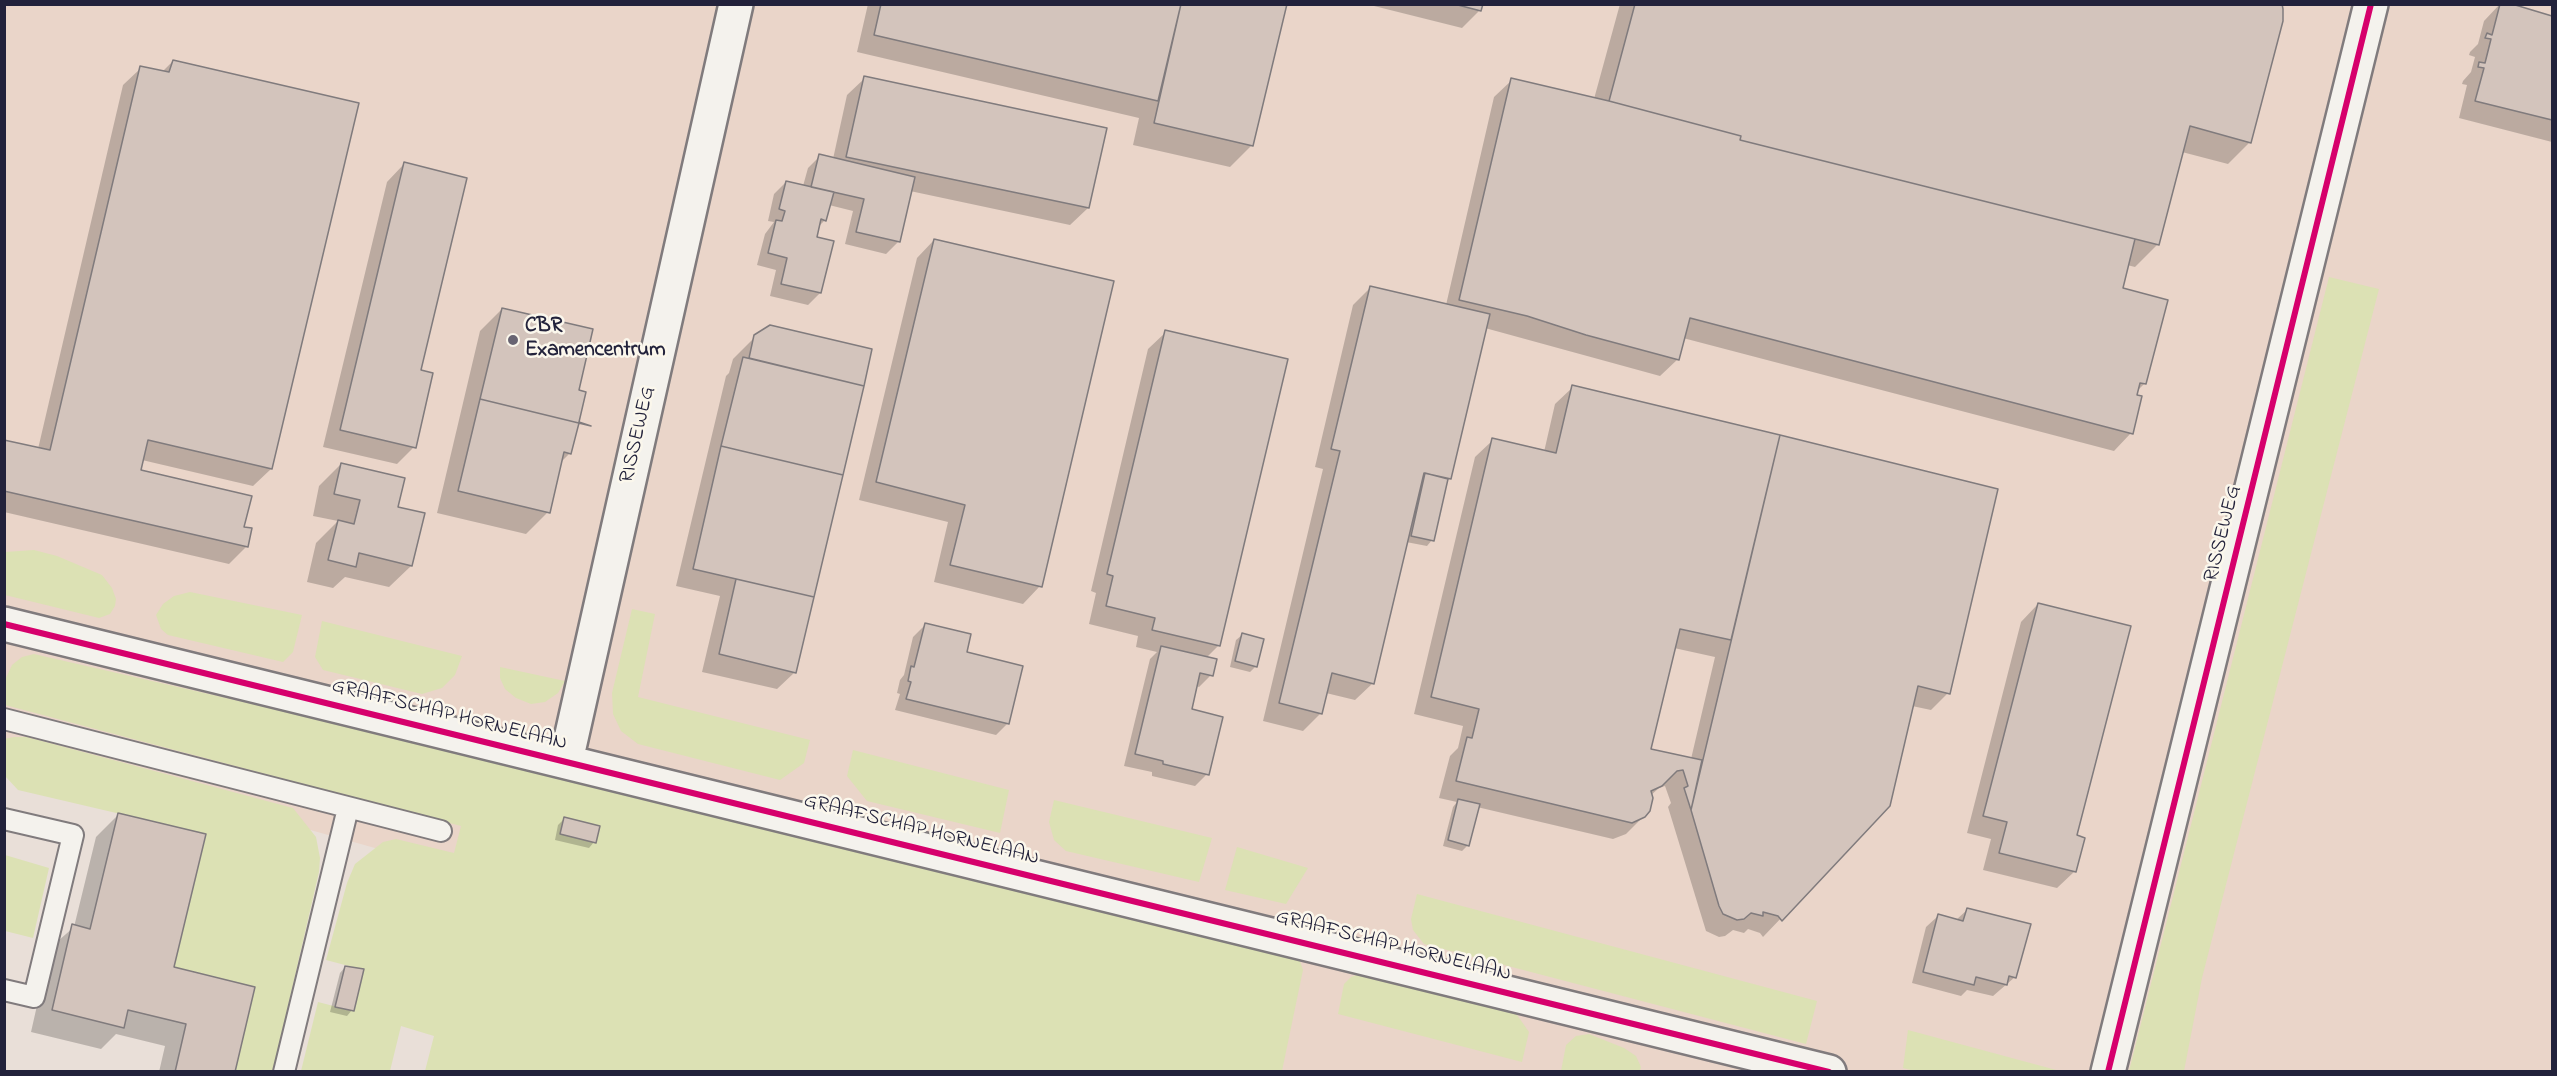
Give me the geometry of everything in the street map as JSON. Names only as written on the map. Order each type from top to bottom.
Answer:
[{"type":"street","name":"RISSEWEG","points":[[566,761],[736,4]]},
{"type":"street","name":"RISSEWEG","points":[[2108,1071],[2371,4]]},
{"type":"street","name":"GRAAFSCHAP HORNELAAN","points":[[4,624],[1829,1071]]},
{"type":"lane","points":[[4,719],[441,831]]},
{"type":"lane","points":[[284,1071],[348,808]]},
{"type":"lane","points":[[4,819],[73,836],[34,997],[4,990]]},
{"type":"shaded area","points":[[4,5],[2552,5],[2552,1071],[1176,1071],[5,745]]},
{"type":"green space","points":[[2329,277],[2379,289],[2202,978],[2184,1071],[2129,1071]]},
{"type":"green space","points":[[34,550],[57,556],[102,575],[112,588],[116,599],[110,614],[99,618],[5,595],[5,552]]},
{"type":"green space","points":[[190,592],[302,615],[293,652],[283,662],[168,635],[161,629],[156,615],[163,604],[174,596]]},
{"type":"green space","points":[[632,609],[655,614],[638,697],[810,740],[804,763],[780,780],[638,744],[621,731],[613,714],[612,693]]},
{"type":"green space","points":[[322,621],[462,656],[455,675],[442,688],[422,694],[323,670],[315,657]]},
{"type":"green space","points":[[34,654],[628,790],[1290,953],[1300,961],[1303,970],[1282,1071],[425,1071],[434,1036],[401,1026],[390,1071],[301,1071],[318,1002],[353,1011],[364,970],[326,960],[347,883],[355,864],[383,842],[396,839],[454,853],[461,826],[5,705],[5,680],[12,665],[22,657]]},
{"type":"green space","points":[[500,667],[565,681],[558,693],[545,702],[531,704],[516,698],[505,689],[500,678]]},
{"type":"green space","points":[[27,737],[293,808],[316,837],[320,858],[319,872],[273,1071],[235,1071],[174,967],[206,834],[18,790],[5,776],[4,739]]},
{"type":"green space","points":[[853,750],[1009,790],[1000,833],[867,801],[847,776]]},
{"type":"green space","points":[[1054,800],[1212,838],[1199,882],[1066,851],[1054,840],[1049,822]]},
{"type":"green space","points":[[1237,847],[1308,868],[1286,904],[1225,890]]},
{"type":"green space","points":[[5,855],[49,868],[33,938],[5,931]]},
{"type":"green space","points":[[1417,894],[1817,1001],[1806,1044],[1424,944],[1413,930],[1411,919]]},
{"type":"green space","points":[[1362,973],[1515,1012],[1529,1032],[1522,1062],[1338,1014],[1344,984],[1351,977]]},
{"type":"green space","points":[[1908,1030],[2060,1071],[1918,1072],[1903,1068]]},
{"type":"green space","points":[[1589,1034],[1624,1048],[1636,1056],[1641,1067],[1640,1071],[1561,1071],[1566,1045],[1576,1036]]},
{"type":"building","points":[[881,4],[1181,4],[1158,101],[874,35]]},
{"type":"building","points":[[1181,4],[1287,4],[1253,146],[1154,123]]},
{"type":"building","points":[[1454,4],[1483,4],[1481,11]]},
{"type":"building","points":[[1635,4],[2282,4],[2283,21],[2251,143],[2190,126],[2159,245],[1740,140],[1741,136],[1609,101]]},
{"type":"building","points":[[2500,4],[2512,4],[2552,16],[2552,120],[2475,101],[2484,68],[2478,67],[2479,62],[2485,63],[2491,39],[2485,38],[2487,33],[2492,35]]},
{"type":"building","points":[[173,60],[359,103],[272,469],[148,440],[141,470],[252,496],[244,527],[252,528],[248,547],[4,491],[4,440],[50,450],[140,66],[169,72]]},
{"type":"building","points":[[864,76],[1107,128],[1089,208],[846,157]]},
{"type":"building","points":[[1511,78],[1741,136],[1740,140],[2135,239],[2123,288],[2168,300],[2146,384],[2140,383],[2137,395],[2142,396],[2133,434],[1690,318],[1679,360],[1586,335],[1527,316],[1459,300]]},
{"type":"building","points":[[819,154],[915,177],[900,242],[856,232],[864,199],[811,187]]},
{"type":"building","points":[[404,162],[467,178],[421,370],[433,373],[416,448],[340,430]]},
{"type":"building","points":[[786,181],[834,192],[826,221],[821,219],[817,237],[834,241],[821,293],[781,284],[787,258],[768,253],[776,220],[782,221],[785,211],[779,209]]},
{"type":"building","points":[[934,239],[1114,281],[1042,587],[950,565],[965,505],[876,482]]},
{"type":"building","points":[[1370,286],[1490,314],[1451,479],[1424,473],[1374,684],[1332,673],[1322,714],[1279,703],[1340,451],[1331,449]]},
{"type":"building","points":[[502,308],[593,329],[579,390],[586,392],[579,422],[591,426],[480,399]]},
{"type":"building","points":[[770,325],[872,349],[864,386],[749,358],[754,335]]},
{"type":"building","points":[[1165,330],[1288,359],[1220,646],[1152,630],[1155,618],[1106,606],[1113,576],[1107,574]]},
{"type":"building","points":[[743,357],[864,386],[843,475],[721,446]]},
{"type":"building","points":[[1572,385],[1780,435],[1731,640],[1680,629],[1651,749],[1702,760],[1691,810],[1684,788],[1688,786],[1683,770],[1677,771],[1662,786],[1651,791],[1653,798],[1650,811],[1645,817],[1632,823],[1456,781],[1467,737],[1472,738],[1479,709],[1431,697],[1492,438],[1556,453]]},
{"type":"building","points":[[480,399],[579,423],[571,454],[564,452],[550,513],[458,491]]},
{"type":"building","points":[[1780,435],[1998,489],[1950,694],[1918,686],[1890,806],[1782,921],[1778,916],[1763,912],[1763,916],[1751,913],[1744,919],[1737,920],[1723,914],[1719,906],[1691,810]]},
{"type":"building","points":[[721,446],[843,475],[814,597],[693,569]]},
{"type":"building","points":[[341,463],[405,478],[398,507],[425,513],[412,566],[359,553],[356,567],[328,560],[338,520],[354,524],[360,500],[334,494]]},
{"type":"building","points":[[1425,473],[1448,479],[1434,541],[1411,536]]},
{"type":"building","points":[[736,579],[814,597],[796,673],[719,654]]},
{"type":"building","points":[[2038,603],[2131,626],[2077,835],[2085,838],[2076,872],[1999,853],[2007,822],[1983,816]]},
{"type":"building","points":[[925,623],[971,634],[967,652],[1023,666],[1009,724],[906,699],[911,682],[908,681],[911,666],[914,667]]},
{"type":"building","points":[[1242,633],[1264,639],[1257,667],[1235,661]]},
{"type":"building","points":[[1161,646],[1217,659],[1213,676],[1200,673],[1192,709],[1223,717],[1209,775],[1163,764],[1163,761],[1135,754]]},
{"type":"building","points":[[1458,799],[1480,804],[1469,846],[1448,840]]},
{"type":"building","points":[[118,813],[206,834],[174,967],[255,987],[235,1072],[175,1072],[186,1024],[128,1010],[124,1028],[52,1010],[72,924],[90,929]]},
{"type":"building","points":[[564,817],[600,826],[596,843],[560,834]]},
{"type":"building","points":[[1967,908],[2031,924],[2016,978],[2009,976],[2007,985],[1976,977],[1974,985],[1923,972],[1938,914],[1963,921]]},
{"type":"building","points":[[345,966],[364,969],[354,1011],[335,1007]]},
{"type":"cycle path","points":[[2108,1072],[2371,4]]},
{"type":"cycle path","points":[[4,624],[1829,1072]]},
{"type":"place","name":"CBR Examencentrum","points":[[513,340]]}]
